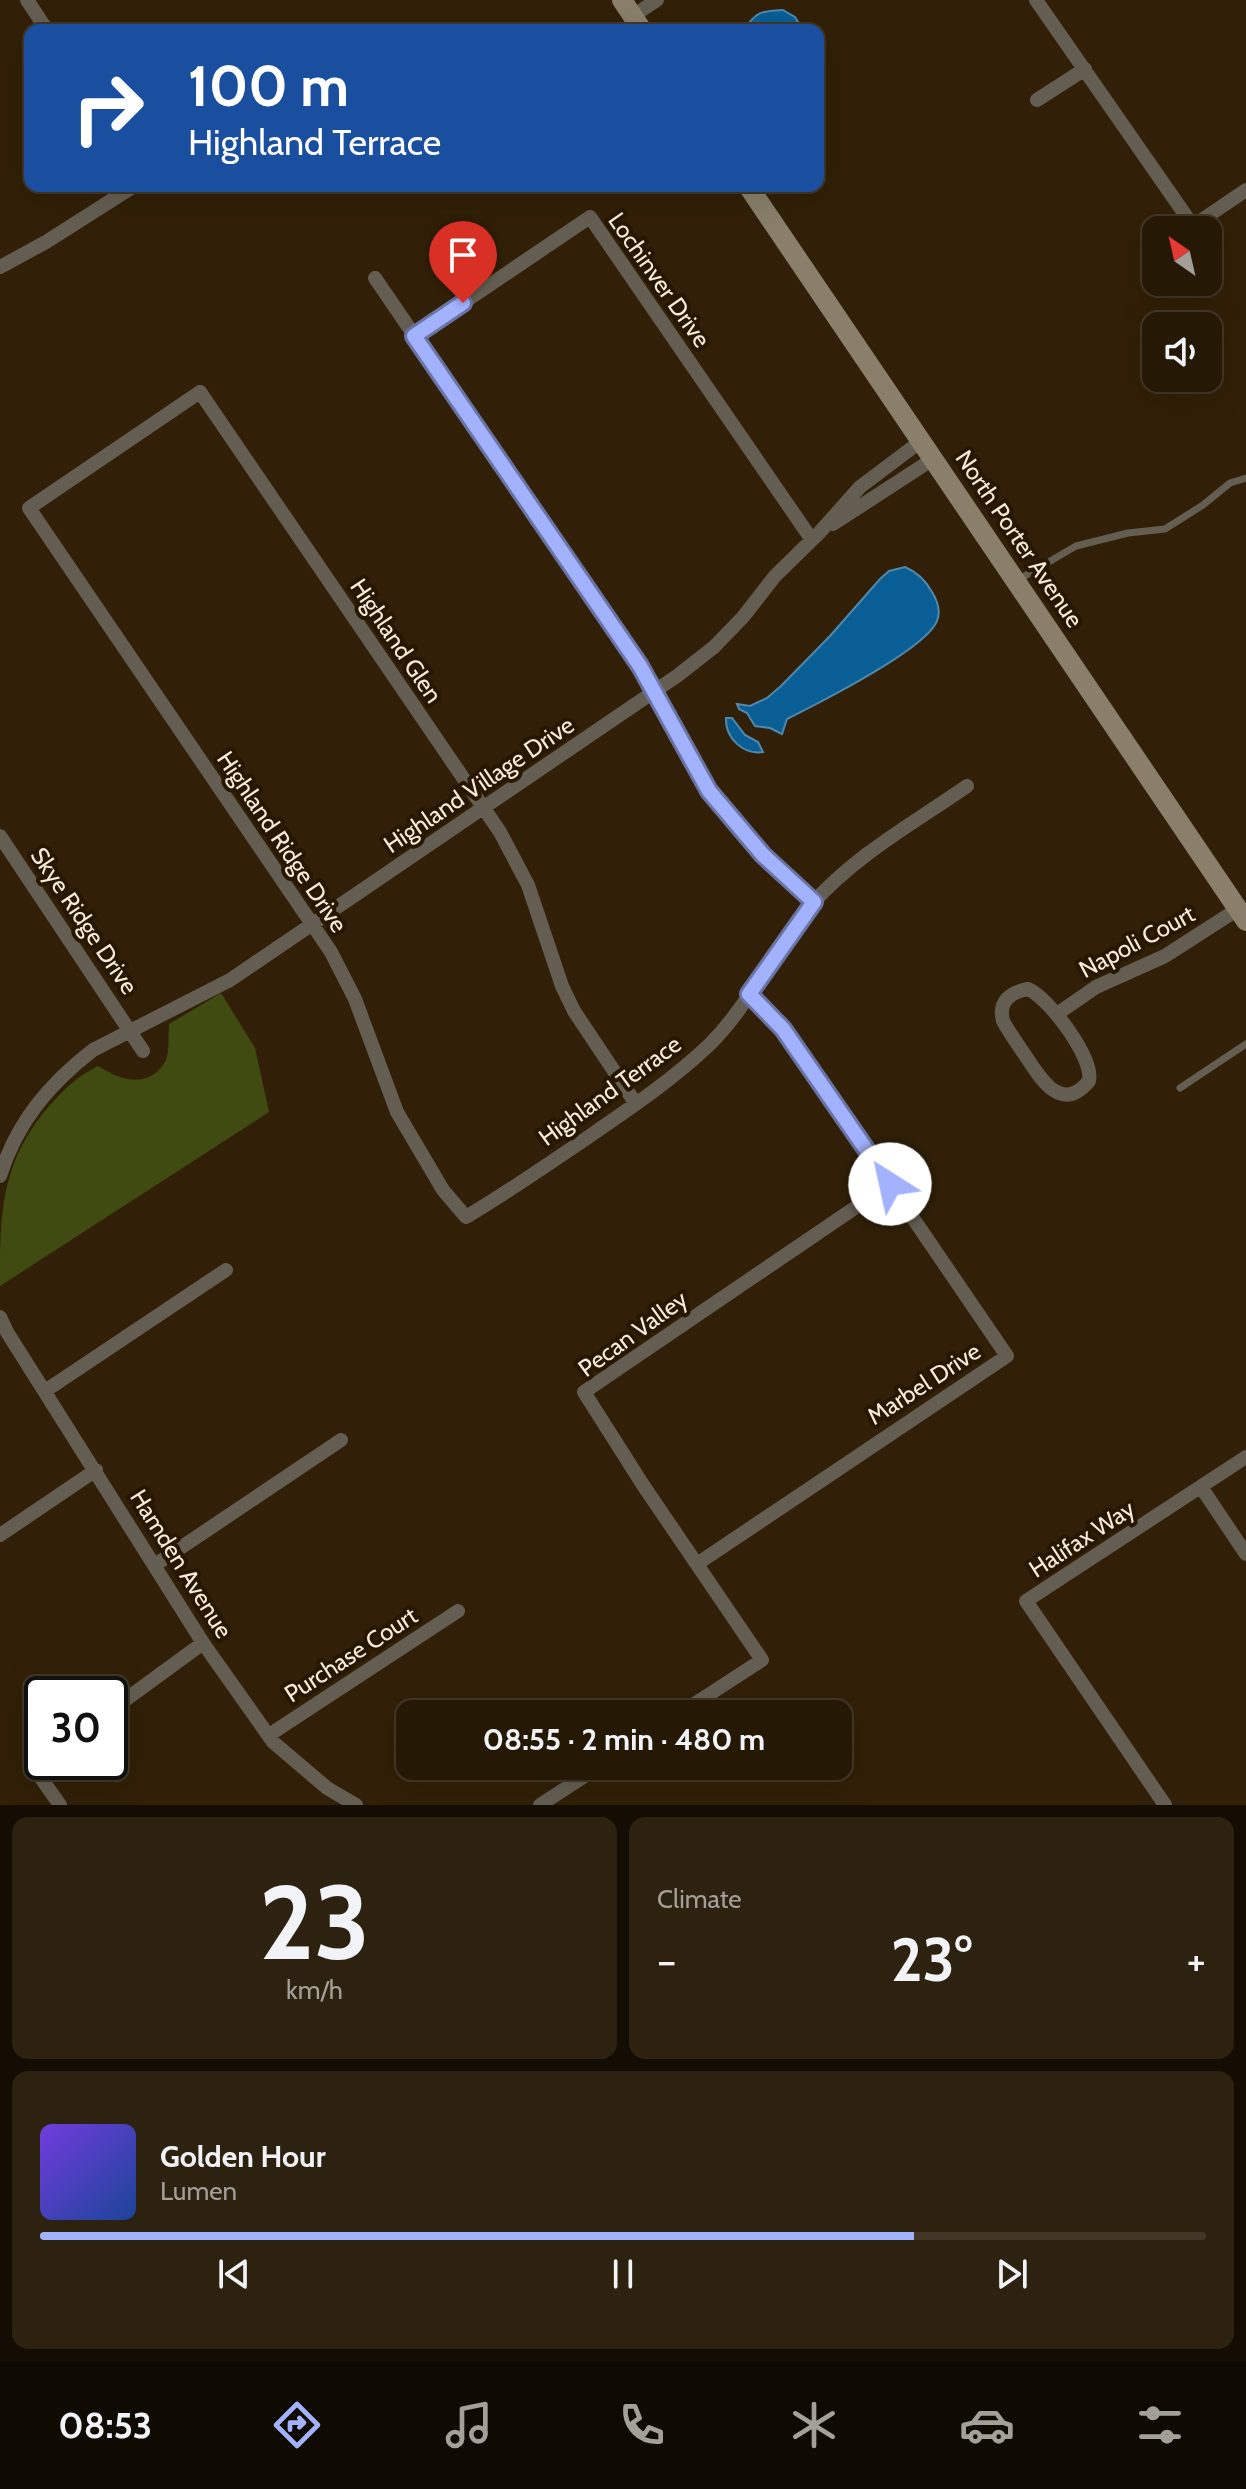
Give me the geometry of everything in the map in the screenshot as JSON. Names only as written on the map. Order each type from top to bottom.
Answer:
[{"type":"main road","name":"North Porter Avenue","points":[[752,192],[1242,915]]},
{"type":"street","points":[[27,0],[43,24]]},
{"type":"street","points":[[633,15],[657,0]]},
{"type":"street","points":[[1036,0],[1193,226],[1246,190]]},
{"type":"street","points":[[1037,100],[1085,69]]},
{"type":"street","points":[[0,267],[125,192]]},
{"type":"street","name":"Lochinver Drive","points":[[414,336],[590,217],[816,536]]},
{"type":"street","points":[[375,278],[656,691],[709,791],[763,855],[814,902]]},
{"type":"street","name":"Highland Glen","points":[[29,508],[200,392],[500,832],[528,885],[562,986],[574,1011],[636,1104]]},
{"type":"street","name":"Highland Village Drive","points":[[0,1176],[4,1155],[24,1121],[53,1083],[93,1050],[210,992],[656,691],[714,647],[743,617],[775,576],[860,487],[921,441]]},
{"type":"street","name":"Highland Village Drive","points":[[816,536],[933,459]]},
{"type":"street","name":"Highland Ridge Drive","points":[[29,508],[331,952],[355,999],[397,1112],[443,1190],[466,1217]]},
{"type":"street","name":"Highland Terrace","points":[[466,1217],[636,1104],[710,1044],[734,1017],[814,902],[875,847],[967,786]]},
{"type":"street","name":"Skye Ridge Drive","points":[[0,836],[131,1031]]},
{"type":"street","name":"Napoli Court","points":[[1057,1014],[1096,987],[1165,956],[1242,915]]},
{"type":"street","points":[[1028,989],[1048,1001],[1057,1014],[1083,1054],[1090,1073],[1083,1088],[1068,1094],[1052,1091],[1044,1084],[1007,1029],[1001,1012],[1006,998],[1028,989]]},
{"type":"street","name":"Marbel Drive","points":[[697,1564],[1007,1356],[783,1029],[749,994]]},
{"type":"street","points":[[131,1031],[143,1051]]},
{"type":"street","name":"Pecan Valley","points":[[701,1700],[762,1660],[584,1392],[890,1184]]},
{"type":"street","points":[[45,1391],[226,1270]]},
{"type":"street","name":"Hamden Avenue","points":[[0,1317],[203,1643],[269,1735],[327,1788],[356,1805]]},
{"type":"street","points":[[155,1565],[341,1440]]},
{"type":"street","name":"Halifax Way","points":[[1165,1805],[1026,1601],[1246,1457]]},
{"type":"street","points":[[0,1535],[96,1470]]},
{"type":"street","points":[[1201,1487],[1246,1554]]},
{"type":"street","name":"Purchase Court","points":[[269,1735],[458,1611]]},
{"type":"street","points":[[128,1698],[203,1643]]},
{"type":"street","points":[[42,1780],[60,1805]]},
{"type":"street","points":[[540,1805],[578,1780]]},
{"type":"lane","points":[[1016,581],[1076,546],[1128,533],[1165,529],[1230,483],[1246,478]]},
{"type":"lane","points":[[1180,1088],[1246,1044]]},
{"type":"green space","points":[[221,993],[255,1048],[269,1112],[0,1286],[6,1190],[21,1147],[33,1126],[67,1088],[98,1066],[133,1080],[158,1071],[167,1058],[169,1024]]},
{"type":"water","points":[[783,10],[795,17],[799,24],[748,24],[760,13]]},
{"type":"water","points":[[905,567],[924,581],[937,602],[937,621],[929,633],[869,675],[787,719],[782,734],[755,726],[737,704],[750,706],[767,698],[830,636],[880,579],[889,571]]},
{"type":"water","points":[[726,718],[732,718],[745,735],[758,742],[763,752],[749,751],[737,744],[726,725]]},
{"type":"route","points":[[463,303],[414,336],[640,666],[709,791],[763,855],[814,902],[749,994],[783,1029],[890,1184]]}]
